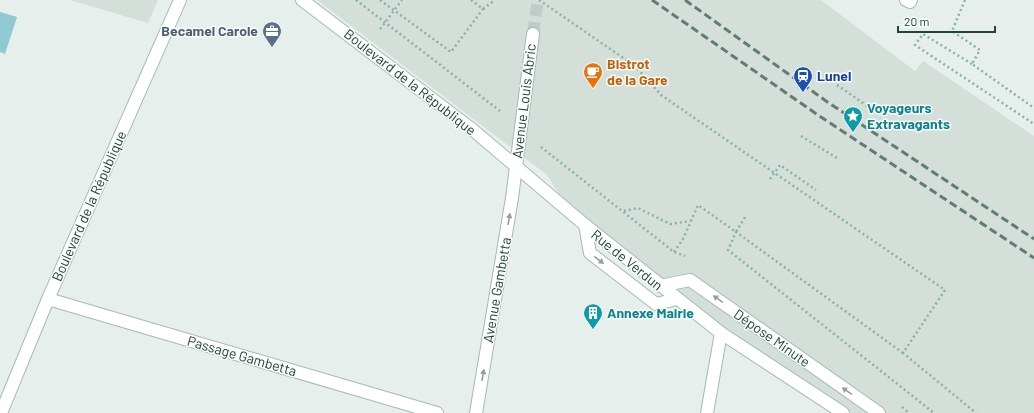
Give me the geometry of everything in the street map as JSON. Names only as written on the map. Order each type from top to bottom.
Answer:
[{"type":"main road","name":"Boulevard de la République","points":[[1,413],[48,299],[180,0]]},
{"type":"main road","name":"Boulevard de la République","points":[[302,0],[366,47],[473,130],[516,167]]},
{"type":"main road","points":[[906,0],[910,2],[911,0]]},
{"type":"main road","name":"Avenue Louis Abric","points":[[516,167],[533,34]]},
{"type":"main road","name":"Rue de Verdun","points":[[516,167],[660,286],[721,333],[843,413]]},
{"type":"main road","name":"Avenue Gambetta","points":[[476,413],[516,167]]},
{"type":"main road","points":[[585,225],[590,253],[656,304],[677,299]]},
{"type":"main road","name":"Dépose Minute","points":[[660,286],[690,280],[878,413]]},
{"type":"main road","name":"Passage Gambetta","points":[[48,299],[436,413]]},
{"type":"main road","points":[[707,413],[721,333]]},
{"type":"path","points":[[356,0],[386,21],[488,100],[521,130],[587,182]]},
{"type":"path","points":[[380,0],[451,52],[483,9],[495,0]]},
{"type":"path","points":[[366,47],[402,0]]},
{"type":"path","points":[[471,0],[483,9]]},
{"type":"path","points":[[539,0],[635,66],[661,95],[945,290],[903,353]]},
{"type":"path","points":[[965,0],[952,31],[980,50],[972,64]]},
{"type":"path","points":[[1034,108],[972,64],[923,34],[915,45],[1034,124]]},
{"type":"path","points":[[837,85],[870,108]]},
{"type":"path","points":[[801,136],[836,158]]},
{"type":"path","points":[[770,179],[780,166],[816,190]]},
{"type":"path","points":[[674,252],[683,239],[698,205],[903,353],[976,413]]},
{"type":"path","points":[[624,211],[638,208],[670,224],[690,221]]},
{"type":"path","points":[[745,217],[728,250],[934,413]]},
{"type":"shaded area","points":[[70,0],[158,0],[148,23]]},
{"type":"shaded area","points":[[317,0],[821,0],[915,71],[923,61],[1034,136],[1034,413],[843,413],[721,333],[565,203],[547,175]]},
{"type":"water","points":[[0,12],[17,17],[5,54],[0,52]]},
{"type":"tunnel","points":[[533,34],[538,0]]},
{"type":"railway","points":[[652,0],[818,115],[1034,258]]},
{"type":"railway","points":[[685,0],[826,101],[1034,239]]},
{"type":"place","name":"Becamel Carole","points":[[272,48]]},
{"type":"place","name":"Bistrot de la Gare","points":[[593,89]]},
{"type":"place","name":"Lunel","points":[[803,93]]},
{"type":"place","name":"Voyageurs Extravagants","points":[[853,133]]},
{"type":"place","name":"Annexe Mairie","points":[[593,330]]}]
